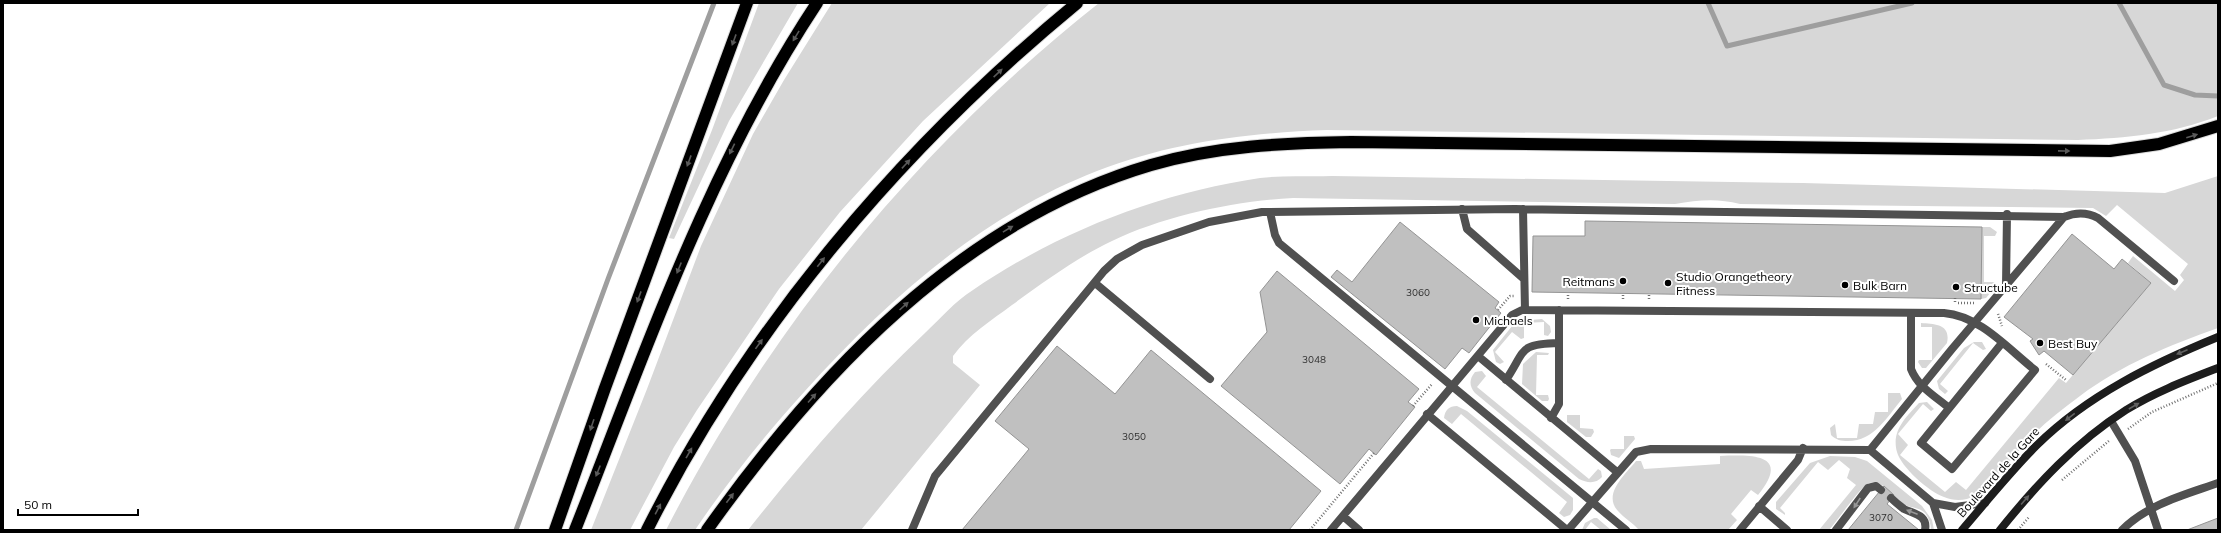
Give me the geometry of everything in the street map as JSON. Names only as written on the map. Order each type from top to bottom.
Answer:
[{"type":"highway","points":[[555,530],[605,388],[747,3]]},
{"type":"highway","points":[[575,530],[698,220],[739,136],[780,62],[817,3]]},
{"type":"highway","points":[[647,530],[700,435],[744,365],[824,258],[895,176],[929,140],[1000,70],[1077,3]]},
{"type":"highway","points":[[707,530],[758,462],[820,390],[878,330],[936,280],[1004,231],[1047,207],[1083,190],[1151,165],[1212,151],[1280,143],[1351,142],[2110,151],[2160,144],[2218,126]]},
{"type":"main road","name":"Boulevard de la Gare","points":[[1962,530],[2036,446],[2094,399],[2126,378],[2161,360],[2218,337]]},
{"type":"main road","points":[[2000,530],[2048,474],[2075,448],[2111,421],[2158,393],[2218,368]]},
{"type":"lane","points":[[1462,209],[1467,229],[1524,279]]},
{"type":"lane","points":[[912,530],[935,476],[1095,283],[1117,259],[1142,245],[1209,222],[1270,212],[1462,209],[2007,214],[2064,217],[2082,213],[2098,218],[2174,281]]},
{"type":"lane","points":[[1523,209],[1525,310]]},
{"type":"lane","points":[[1270,212],[1275,235],[1280,243],[1626,530]]},
{"type":"lane","points":[[2006,286],[2007,214]]},
{"type":"lane","points":[[1870,450],[2064,217]]},
{"type":"lane","points":[[1095,283],[1210,379]]},
{"type":"lane","points":[[1331,530],[1427,414],[1512,315],[1525,310],[1953,314],[1975,323],[2002,343],[2035,370],[1952,469],[1921,443],[2002,343]]},
{"type":"lane","points":[[1551,418],[1559,404],[1559,310]]},
{"type":"lane","points":[[1911,313],[1911,369],[1917,381],[1949,408]]},
{"type":"lane","points":[[1506,380],[1517,358],[1526,348],[1539,344],[1559,343]]},
{"type":"lane","points":[[1478,356],[1617,472]]},
{"type":"lane","points":[[1427,414],[1568,530],[1633,454],[1645,450],[1802,448],[1870,450],[1933,503],[1942,530]]},
{"type":"lane","points":[[2111,421],[2133,456],[2158,530]]},
{"type":"lane","points":[[1740,530],[1798,460],[1802,448]]},
{"type":"lane","points":[[2122,530],[2150,509],[2165,502],[2218,484]]},
{"type":"lane","points":[[1836,530],[1868,488],[1876,486],[1881,490]]},
{"type":"lane","points":[[1891,498],[1904,509],[1921,516],[1926,524],[1925,530]]},
{"type":"lane","points":[[1933,503],[1962,507],[1985,503]]},
{"type":"lane","points":[[1760,506],[1787,530]]},
{"type":"lane","points":[[1342,516],[1359,530]]},
{"type":"path","points":[[1568,293],[1568,299]]},
{"type":"path","points":[[1623,294],[1623,299]]},
{"type":"path","points":[[1649,294],[1649,299]]},
{"type":"path","points":[[1498,310],[1510,296],[1515,296]]},
{"type":"path","points":[[1413,406],[1434,382]]},
{"type":"path","points":[[2129,427],[2152,412],[2218,383]]},
{"type":"path","points":[[2059,483],[2107,442]]},
{"type":"path","points":[[1310,530],[1374,453]]},
{"type":"path","points":[[2018,530],[2032,513]]},
{"type":"shaded area","points":[[759,3],[798,3],[729,121],[674,239],[669,238],[712,130]]},
{"type":"shaded area","points":[[832,3],[1050,3],[923,121],[840,212],[779,289],[697,410],[674,447],[630,530],[591,530],[647,389],[701,246],[753,134],[784,80]]},
{"type":"shaded area","points":[[1099,3],[2218,3],[2218,116],[2167,131],[2114,138],[2078,140],[1327,130],[1297,131],[1239,137],[1182,146],[1153,153],[1097,171],[1055,190],[1014,212],[975,236],[938,264],[903,293],[836,357],[747,459],[695,530],[666,530],[707,455],[753,382],[802,311],[854,243],[911,178],[970,117],[1033,58]]},
{"type":"shaded area","points":[[1287,176],[1803,183],[2165,193],[2218,176],[2218,328],[2182,341],[2146,357],[2129,365],[2096,385],[2039,429],[1984,489],[1967,499],[1955,500],[1938,494],[1924,485],[1904,465],[1897,452],[1896,437],[1898,431],[1905,419],[1919,403],[1927,402],[1934,409],[1931,411],[1923,404],[1898,434],[1908,445],[1900,455],[1945,492],[1956,482],[1966,490],[2059,378],[2066,383],[2151,283],[2128,263],[2133,256],[2175,291],[2184,280],[2180,275],[2188,264],[2117,205],[2106,216],[2093,208],[1740,204],[1715,200],[1675,204],[1293,198],[1248,202],[1177,217],[1132,232],[1112,241],[1060,271],[988,322],[966,341],[953,356],[953,363],[980,385],[861,530],[748,530],[833,428],[901,356],[960,299],[1006,269],[1039,250],[1074,233],[1110,218],[1184,194],[1260,178]]},
{"type":"shaded area","points":[[1982,227],[1990,227],[1997,232],[1995,236],[1984,236],[1984,282],[1994,282],[1996,286],[1986,298],[1981,299]]},
{"type":"shaded area","points":[[1542,319],[1550,326],[1551,332],[1548,336],[1544,335],[1544,322],[1524,323],[1524,338],[1521,339],[1512,332],[1495,352],[1504,362],[1500,364],[1496,362],[1493,350],[1516,321]]},
{"type":"shaded area","points":[[1921,323],[1941,326],[1947,332],[1948,337],[1947,343],[1926,368],[1922,368],[1918,362],[1919,360],[1932,360],[1932,327],[1921,327]]},
{"type":"shaded area","points":[[1974,342],[1982,342],[1986,349],[1983,350],[1973,343],[1940,384],[1948,391],[1945,394],[1939,389],[1937,381],[1964,348]]},
{"type":"shaded area","points":[[1536,352],[1549,353],[1548,355],[1537,355],[1536,395],[1548,395],[1548,401],[1542,401],[1522,384],[1523,364]]},
{"type":"shaded area","points":[[1482,371],[1486,376],[1477,387],[1589,479],[1598,469],[1601,471],[1602,477],[1597,481],[1591,482],[1579,479],[1475,393],[1471,385],[1471,380],[1475,372]]},
{"type":"shaded area","points":[[1888,393],[1900,393],[1902,399],[1879,427],[1873,432],[1857,440],[1848,441],[1839,440],[1831,435],[1830,428],[1835,424],[1837,438],[1857,438],[1859,424],[1873,424],[1875,412],[1888,412]]},
{"type":"shaded area","points":[[1457,406],[1467,411],[1573,498],[1573,510],[1570,515],[1564,517],[1559,513],[1567,502],[1461,414],[1452,424],[1444,418],[1448,409]]},
{"type":"shaded area","points":[[1567,415],[1580,415],[1580,428],[1593,429],[1594,432],[1591,437],[1586,437],[1567,422]]},
{"type":"shaded area","points":[[1624,436],[1634,436],[1635,439],[1619,458],[1611,455],[1611,449],[1624,449]]},
{"type":"shaded area","points":[[1720,456],[1744,456],[1763,459],[1769,464],[1771,471],[1767,481],[1758,495],[1751,490],[1731,514],[1737,520],[1728,530],[1639,530],[1620,514],[1614,505],[1614,491],[1617,484],[1636,461],[1641,461],[1644,469],[1720,464]]},
{"type":"shaded area","points":[[1830,456],[1855,457],[1867,461],[1922,506],[1932,520],[1934,530],[1931,530],[1929,519],[1923,511],[1905,505],[1879,484],[1869,483],[1860,490],[1829,530],[1819,530],[1856,485],[1847,478],[1850,469],[1839,460],[1828,470],[1818,462],[1780,508],[1785,515],[1776,509],[1776,502],[1810,463]]},
{"type":"shaded area","points":[[1597,518],[1611,530],[1601,530],[1591,522],[1585,530],[1582,530],[1585,523]]},
{"type":"building","points":[[1585,221],[1982,227],[1981,299],[1532,292],[1533,236],[1585,236]]},
{"type":"building","points":[[1400,222],[1499,302],[1495,308],[1501,313],[1469,353],[1462,348],[1445,369],[1331,277],[1337,270],[1352,282]]},
{"type":"building","points":[[2072,234],[2114,269],[2122,259],[2151,283],[2073,375],[2044,351],[2039,355],[2030,341],[2033,339],[2004,317]]},
{"type":"building","points":[[1277,271],[1419,389],[1408,402],[1415,407],[1376,455],[1369,449],[1340,484],[1221,386],[1267,332],[1260,292]]},
{"type":"building","points":[[1057,346],[1115,394],[1151,350],[1321,491],[1289,530],[962,530],[1029,449],[995,421]]},
{"type":"building","points":[[1884,486],[1894,495],[1887,504],[1919,530],[1848,530]]},
{"type":"building","points":[[2218,518],[2218,530],[2187,530]]},
{"type":"waterway","points":[[516,530],[608,279],[714,3]]},
{"type":"waterway","points":[[1708,3],[1727,46],[1912,3]]},
{"type":"waterway","points":[[2119,3],[2164,85],[2195,95],[2218,96]]},
{"type":"place","name":"Reitmans","points":[[1623,281]]},
{"type":"place","name":"Studio Orangetheory Fitness","points":[[1668,283]]},
{"type":"place","name":"Bulk Barn","points":[[1845,285]]},
{"type":"place","name":"Structube","points":[[1956,287]]},
{"type":"place","name":"Michaels","points":[[1476,320]]},
{"type":"place","name":"Best Buy","points":[[2040,343]]}]
